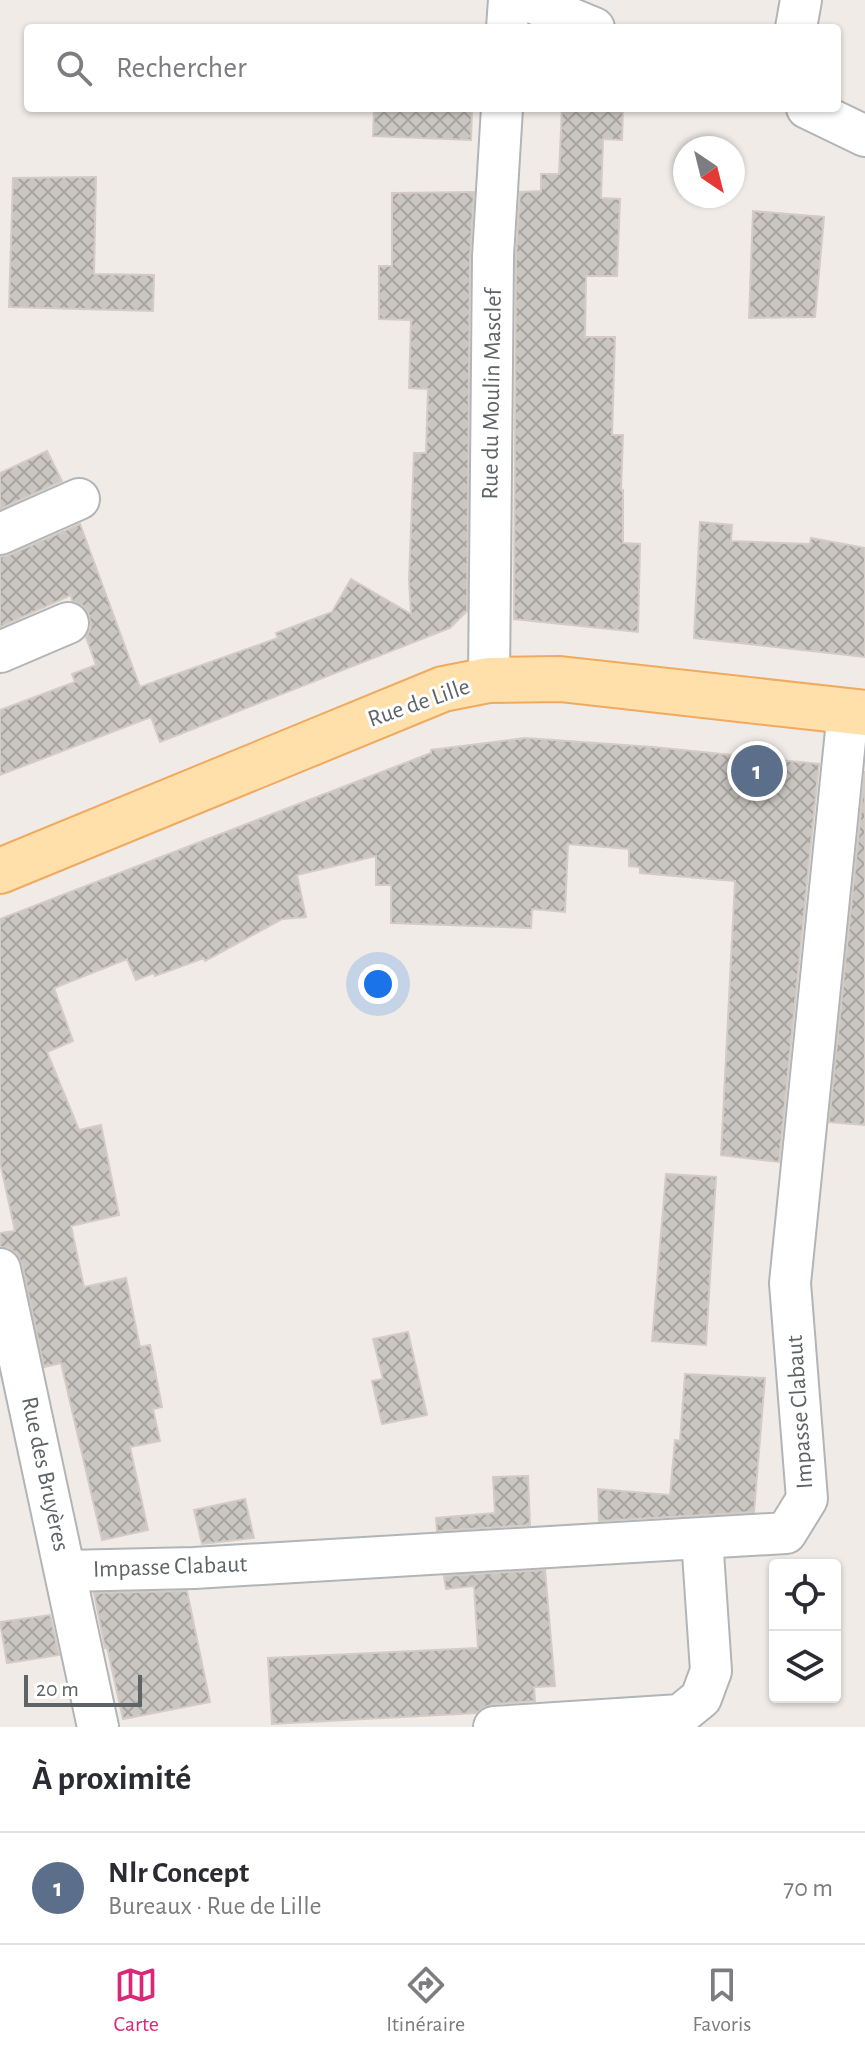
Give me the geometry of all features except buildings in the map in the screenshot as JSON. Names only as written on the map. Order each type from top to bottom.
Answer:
[{"type":"main road","name":"Rue de Lille","points":[[0,871],[443,689],[489,680],[560,679],[857,712]]},
{"type":"street","points":[[507,24],[509,0]]},
{"type":"street","points":[[526,0],[584,24]]},
{"type":"street","points":[[797,24],[801,0]]},
{"type":"street","name":"Rue du Moulin Masclef","points":[[489,680],[493,256],[502,112]]},
{"type":"street","points":[[815,112],[865,136]]},
{"type":"street","points":[[0,534],[79,499]]},
{"type":"street","points":[[0,652],[68,623]]},
{"type":"street","name":"Impasse Clabaut","points":[[66,1571],[194,1568],[786,1533],[807,1499],[790,1283],[857,712]]},
{"type":"street","name":"Rue des Bruyères","points":[[0,1269],[98,1727]]},
{"type":"street","points":[[494,1727],[680,1715],[701,1698],[711,1671],[702,1538]]},
{"type":"place","name":"Nlr Concept","points":[[757,771]]}]
